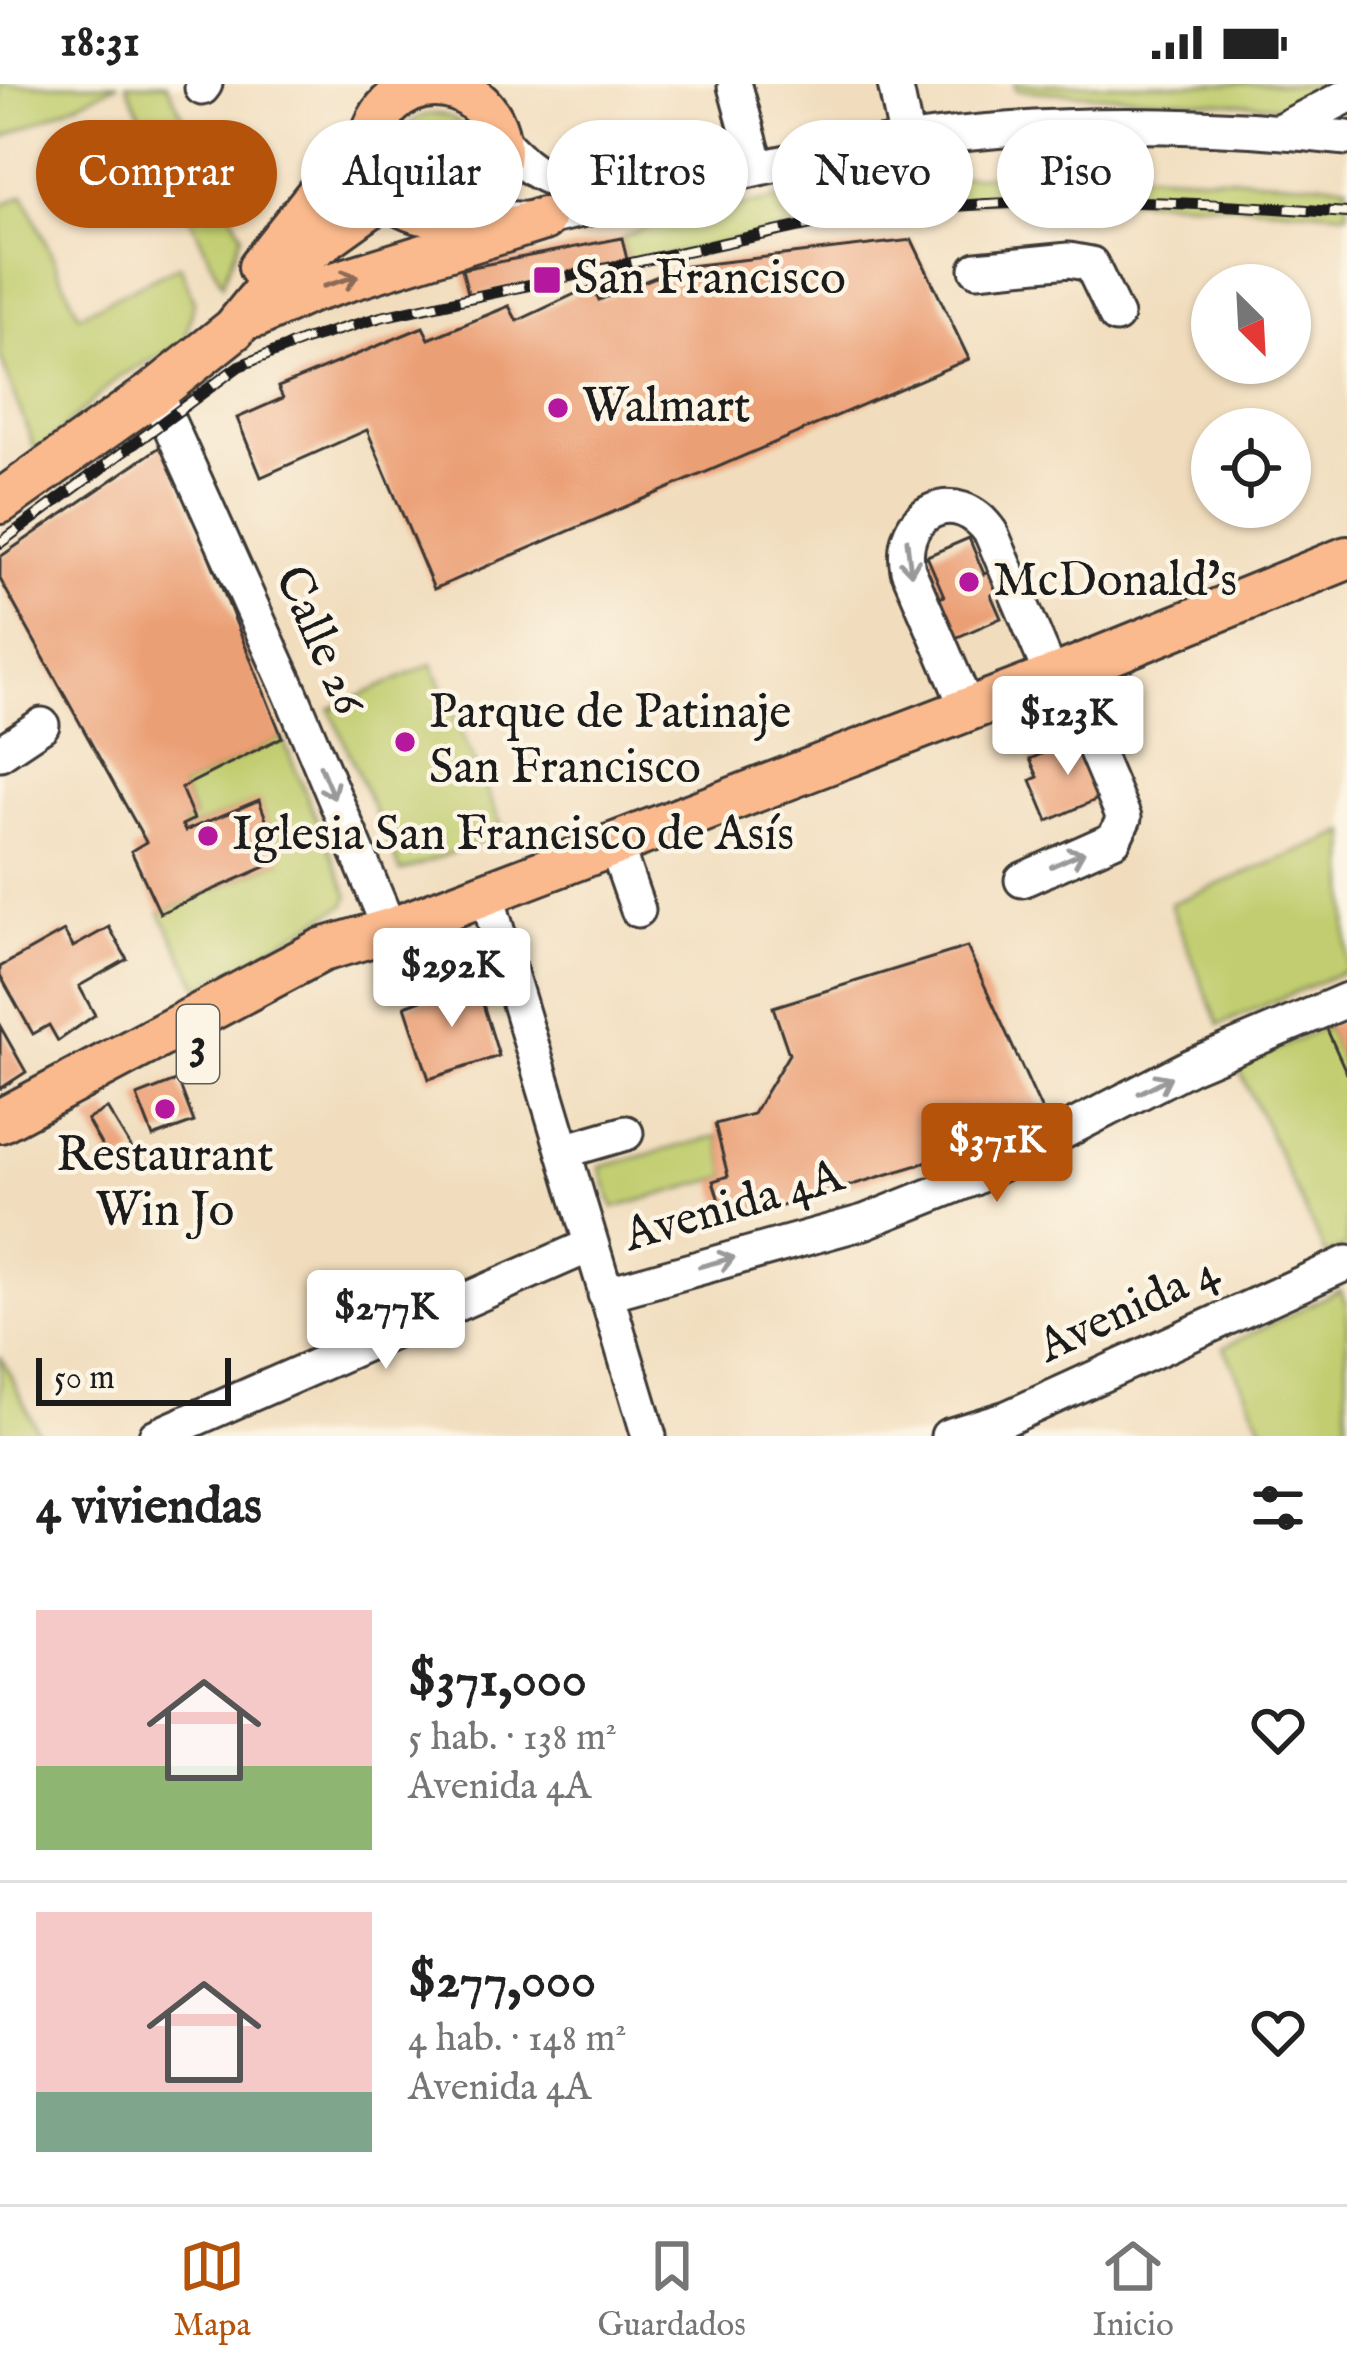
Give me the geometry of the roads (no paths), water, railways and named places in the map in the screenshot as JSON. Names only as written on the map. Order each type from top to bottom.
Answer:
[{"type":"main road","points":[[378,120],[398,92],[434,85],[456,88],[489,112]]},
{"type":"main road","points":[[155,392],[301,215]]},
{"type":"main road","points":[[234,328],[308,292],[542,219]]},
{"type":"main road","points":[[0,502],[155,392],[234,328],[269,286],[340,228]]},
{"type":"main road","name":"3","points":[[0,1121],[322,950],[390,930],[968,710],[1347,558]]},
{"type":"main road","name":"3","points":[[0,1151],[335,972],[390,930]]},
{"type":"street","points":[[895,84],[903,120]]},
{"type":"street","points":[[735,86],[756,163]]},
{"type":"street","points":[[1279,131],[1347,96]]},
{"type":"street","points":[[489,112],[528,167],[548,178],[571,182],[772,161]]},
{"type":"street","points":[[973,135],[1058,127],[1279,131],[1347,138]]},
{"type":"street","points":[[523,220],[772,165]]},
{"type":"street","points":[[977,268],[1069,260],[1091,264],[1116,316]]},
{"type":"street","name":"Calle 26","points":[[155,392],[390,930]]},
{"type":"street","points":[[968,710],[908,570],[904,549],[916,522],[950,507],[980,517],[991,533],[1124,818],[1114,839],[1022,880]]},
{"type":"street","points":[[0,753],[42,725]]},
{"type":"street","points":[[615,844],[638,910]]},
{"type":"street","points":[[486,893],[649,1436]]},
{"type":"street","name":"Avenida 4A","points":[[604,1294],[864,1222],[951,1188],[1191,1066],[1347,1000]]},
{"type":"street","points":[[564,1151],[626,1133]]},
{"type":"street","name":"Avenida 4A","points":[[156,1436],[589,1246]]},
{"type":"street","name":"Avenida 4","points":[[948,1436],[1007,1418],[1347,1263]]},
{"type":"railway","points":[[0,543],[239,366],[381,317],[844,217],[907,210],[1096,202],[1347,213]]},
{"type":"place","name":"San Francisco","points":[[547,280]]},
{"type":"place","name":"Walmart","points":[[558,408]]},
{"type":"place","name":"McDonald's","points":[[969,582]]},
{"type":"place","name":"Parque de Patinaje San Francisco","points":[[405,742]]},
{"type":"place","name":"Iglesia San Francisco de Asís","points":[[208,836]]},
{"type":"place","name":"Restaurant Win Jo","points":[[165,1109]]}]
